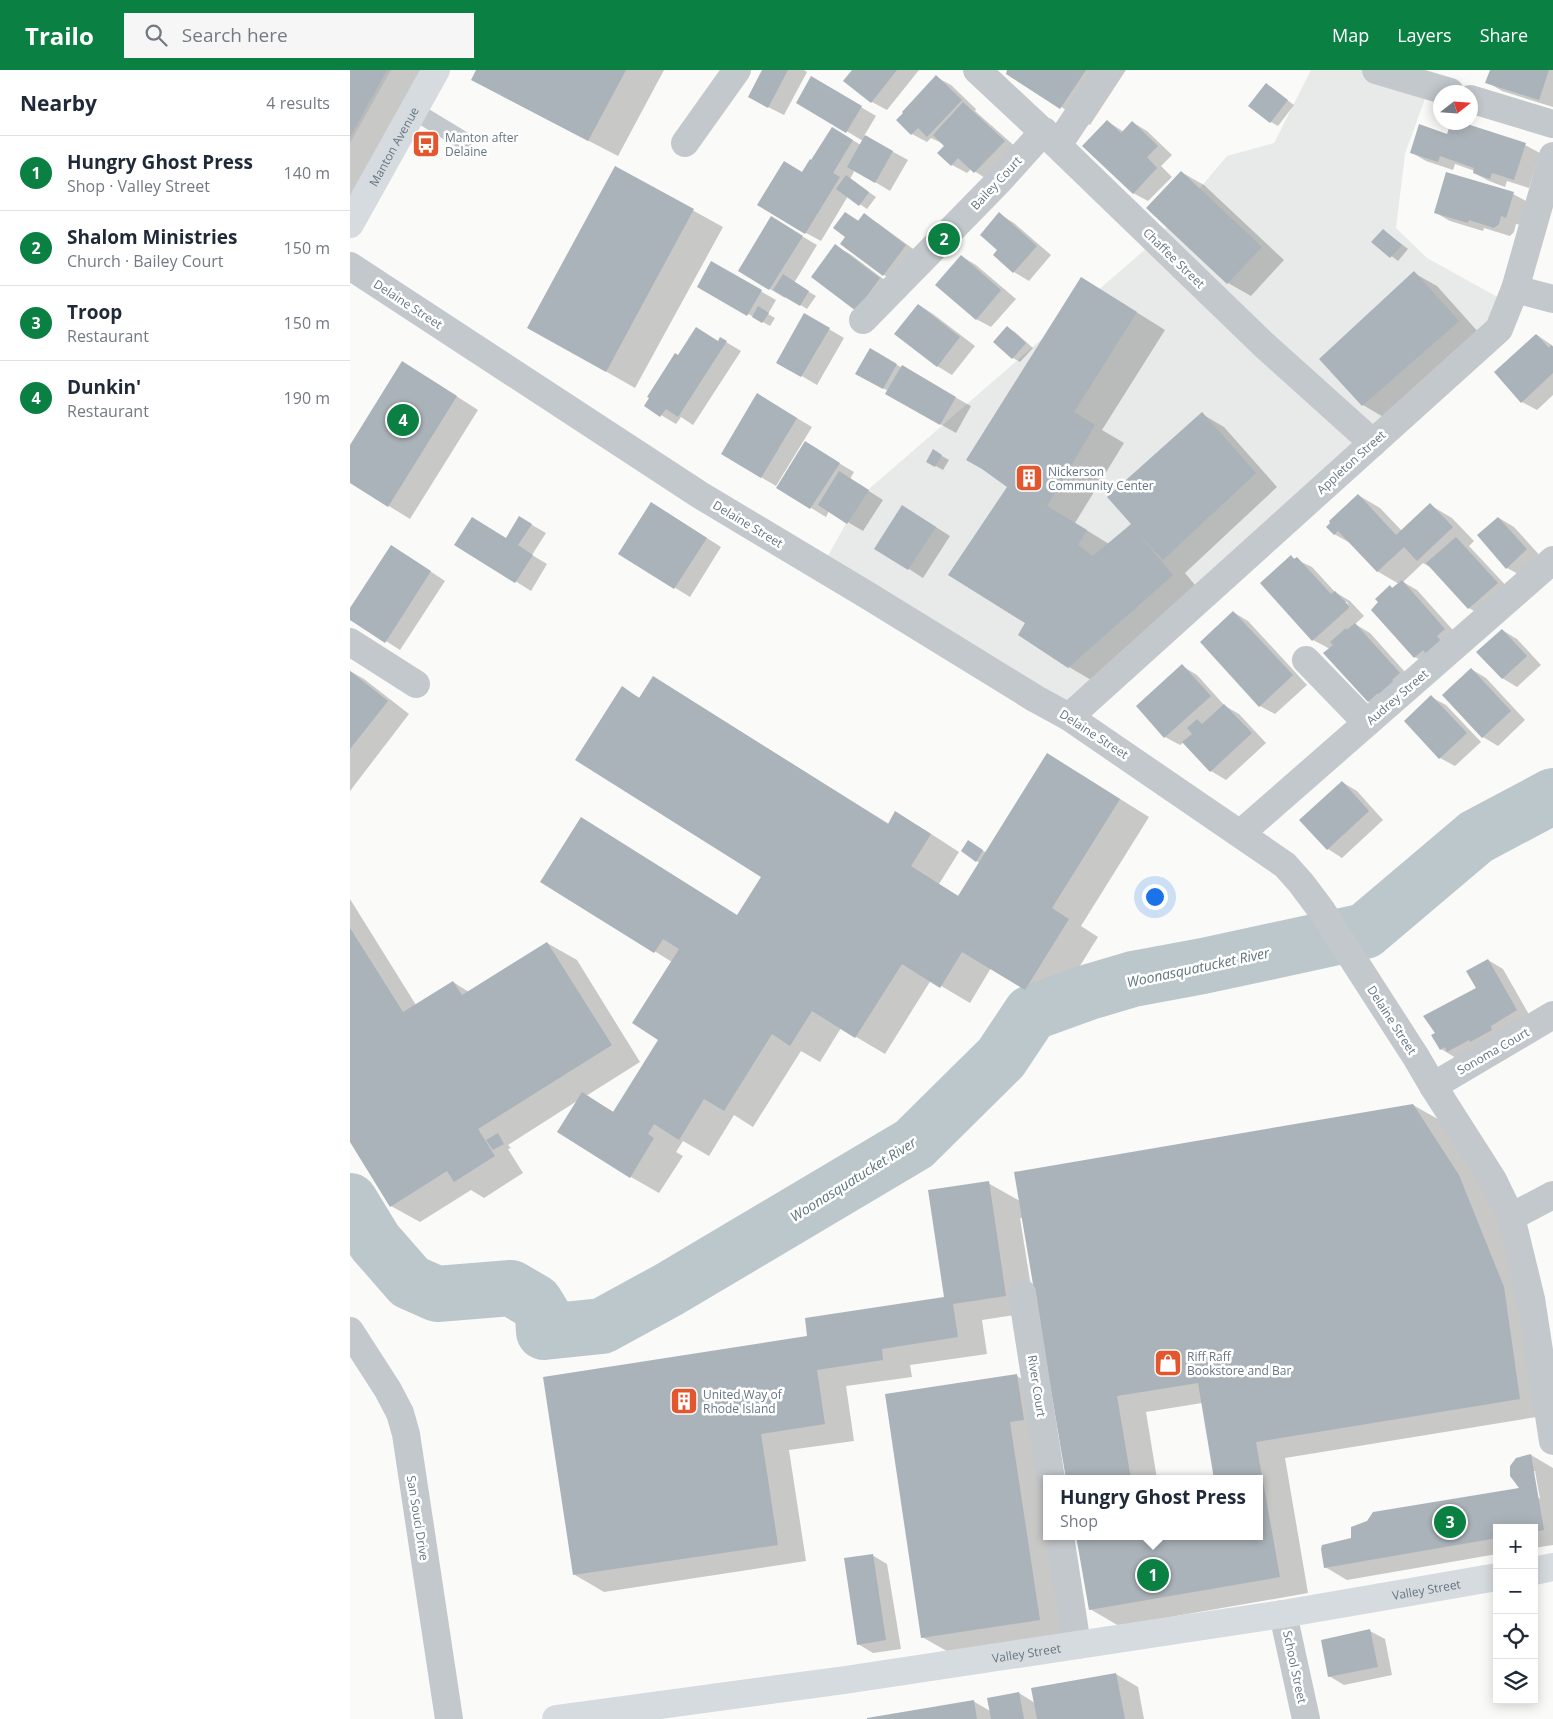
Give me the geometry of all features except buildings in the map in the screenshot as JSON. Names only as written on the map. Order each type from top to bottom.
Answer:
[{"type":"main road","name":"Manton Avenue","points":[[350,224],[436,70]]},
{"type":"main road","points":[[1538,1570],[1553,1568]]},
{"type":"main road","name":"Valley Street","points":[[556,1719],[845,1680],[1283,1614],[1493,1578]]},
{"type":"street","points":[[686,143],[737,70]]},
{"type":"street","name":"Chaffee Street","points":[[977,70],[1051,138],[1264,345],[1373,443]]},
{"type":"street","name":"Bailey Court","points":[[863,320],[999,181],[1051,138],[1108,70]]},
{"type":"street","points":[[1376,70],[1433,87]]},
{"type":"street","points":[[1478,101],[1553,124]]},
{"type":"street","name":"Appleton Street","points":[[1069,717],[1499,329],[1515,289],[1553,156]]},
{"type":"street","name":"Delaine Street","points":[[350,266],[700,495],[1036,699],[1069,717],[1286,865],[1322,911],[1356,963],[1493,1180],[1511,1217],[1531,1299],[1553,1441]]},
{"type":"street","points":[[1515,289],[1553,300]]},
{"type":"street","name":"Audrey Street","points":[[1241,833],[1553,560]]},
{"type":"street","points":[[350,642],[416,684]]},
{"type":"street","points":[[1306,660],[1367,723]]},
{"type":"street","name":"Sonoma Court","points":[[1433,1086],[1553,1016]]},
{"type":"street","points":[[1511,1217],[1553,1195]]},
{"type":"street","name":"River Court","points":[[1022,1293],[1050,1475]]},
{"type":"street","name":"San Souci Drive","points":[[357,1343],[388,1390],[400,1413],[406,1434],[449,1719]]},
{"type":"street","points":[[1061,1540],[1077,1645]]},
{"type":"street","name":"School Street","points":[[1283,1614],[1306,1719]]},
{"type":"lane","points":[[413,110],[464,141]]},
{"type":"shaded area","points":[[350,70],[391,70],[350,143]]},
{"type":"shaded area","points":[[1311,70],[1369,70],[1428,90],[1405,154],[1396,228],[1427,258],[1503,300],[1490,319],[1069,728],[1060,728],[835,583],[820,570],[862,495],[1156,240],[1227,156],[1274,143]]},
{"type":"waterway","name":"Woonasquatucket River","points":[[350,1201],[375,1242],[410,1282],[437,1294],[511,1288],[535,1302],[543,1315],[544,1332],[602,1326],[668,1290],[914,1144],[1001,1058],[1031,1013],[1089,992],[1133,979],[1365,931],[1476,837],[1553,796]]},
{"type":"place","name":"Manton after Delaine","points":[[426,144]]},
{"type":"place","name":"Shalom Ministries","points":[[944,239]]},
{"type":"place","name":"Dunkin'","points":[[403,420]]},
{"type":"place","name":"Nickerson Community Center","points":[[1029,478]]},
{"type":"place","name":"Riff Raff Bookstore and Bar","points":[[1168,1363]]},
{"type":"place","name":"United Way of Rhode Island","points":[[684,1401]]},
{"type":"place","name":"Troop","points":[[1450,1522]]},
{"type":"place","name":"Hungry Ghost Press","points":[[1153,1575]]}]
